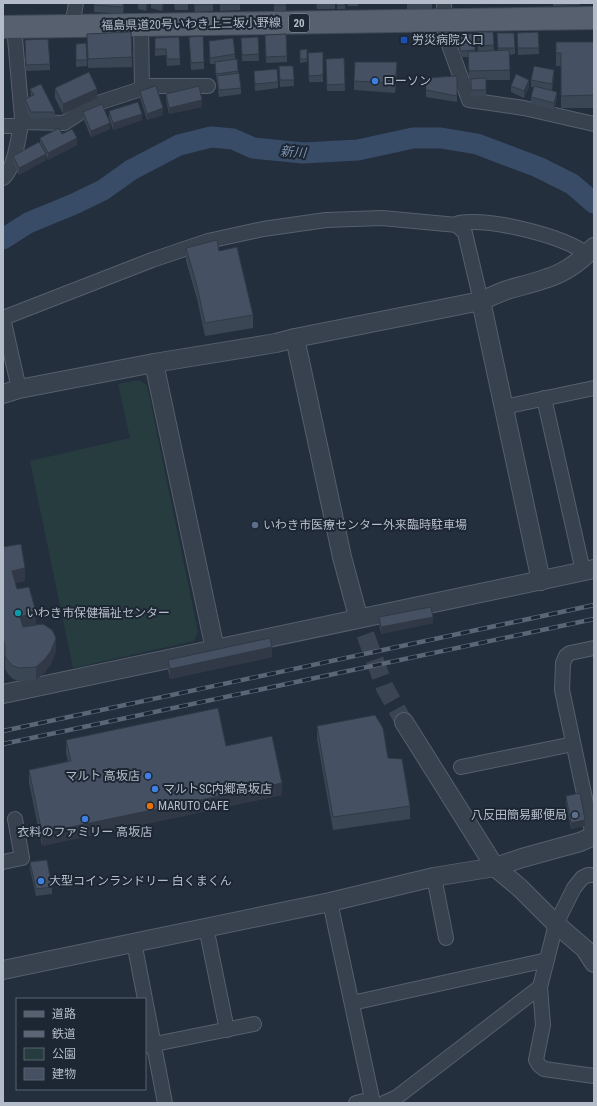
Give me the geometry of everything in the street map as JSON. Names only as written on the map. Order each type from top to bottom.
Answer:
[{"type":"main road","name":"福島県道20号いわき上三坂小野線","points":[[9,27],[141,25],[444,12],[594,18]]},
{"type":"street","points":[[72,26],[76,3]]},
{"type":"street","points":[[444,12],[445,34],[469,100],[524,108],[594,124]]},
{"type":"street","points":[[141,25],[142,88]]},
{"type":"street","points":[[3,178],[10,170],[21,124],[9,27]]},
{"type":"street","points":[[3,126],[64,123],[92,105],[150,86],[208,86]]},
{"type":"street","points":[[382,218],[457,225],[459,223],[477,221],[515,227],[570,244],[590,254],[555,276],[480,300],[276,343],[154,363],[11,391],[3,318],[152,260],[208,242],[263,229],[326,220],[382,218]]},
{"type":"street","points":[[457,225],[465,233],[541,581]]},
{"type":"street","points":[[294,338],[342,557],[356,609]]},
{"type":"street","points":[[154,363],[215,649]]},
{"type":"street","points":[[504,407],[594,388]]},
{"type":"street","points":[[3,694],[589,570],[544,398]]},
{"type":"street","points":[[3,970],[330,902],[434,877],[494,867],[580,842],[594,836],[562,690],[563,663],[566,656],[570,653],[594,648]]},
{"type":"street","points":[[404,722],[494,867],[520,888],[556,924],[585,949],[594,963]]},
{"type":"street","points":[[462,767],[574,744]]},
{"type":"street","points":[[3,862],[22,858],[15,819]]},
{"type":"street","points":[[594,875],[588,875],[582,878],[574,888],[556,924],[540,988],[543,1025],[536,1060],[544,1069],[594,1076]]},
{"type":"street","points":[[434,877],[446,938]]},
{"type":"street","points":[[330,902],[376,1102]]},
{"type":"street","points":[[206,927],[227,1030]]},
{"type":"street","points":[[134,942],[142,998]]},
{"type":"street","points":[[352,1003],[547,960]]},
{"type":"street","points":[[356,1103],[376,1102],[397,1096],[540,988]]},
{"type":"street","points":[[146,1024],[149,1045],[165,1103]]},
{"type":"street","points":[[149,1045],[254,1024]]},
{"type":"green space","points":[[139,380],[147,385],[198,632],[194,641],[73,668],[30,461],[130,438],[118,384]]},
{"type":"building","points":[[94,3],[123,3],[123,7],[94,5]]},
{"type":"building","points":[[195,3],[213,3],[213,4],[195,5]]},
{"type":"building","points":[[240,3],[240,4],[220,4]]},
{"type":"building","points":[[274,3],[286,3],[286,5],[274,5]]},
{"type":"building","points":[[337,3],[345,3],[345,5],[337,6]]},
{"type":"building","points":[[131,32],[132,57],[88,59],[87,34]]},
{"type":"building","points":[[478,32],[493,32],[494,45],[478,46]]},
{"type":"building","points":[[538,32],[539,48],[518,48],[517,33]]},
{"type":"building","points":[[497,33],[514,33],[515,48],[498,48]]},
{"type":"building","points":[[286,34],[287,56],[266,57],[265,35]]},
{"type":"building","points":[[459,34],[475,34],[475,50],[460,51]]},
{"type":"building","points":[[203,36],[204,62],[191,63],[189,37]]},
{"type":"building","points":[[179,37],[180,59],[167,59],[166,49],[155,49],[155,38]]},
{"type":"building","points":[[258,37],[259,54],[242,55],[241,38]]},
{"type":"building","points":[[233,38],[235,54],[210,58],[209,41]]},
{"type":"building","points":[[48,39],[50,64],[26,65],[25,40]]},
{"type":"building","points":[[556,42],[594,42],[594,95],[561,96],[561,53],[556,53]]},
{"type":"building","points":[[86,43],[87,60],[76,60],[76,44]]},
{"type":"building","points":[[307,49],[307,59],[300,59],[300,50]]},
{"type":"building","points":[[509,50],[510,70],[469,71],[468,52]]},
{"type":"building","points":[[323,52],[323,75],[309,76],[308,53]]},
{"type":"building","points":[[344,58],[345,84],[327,85],[326,59]]},
{"type":"building","points":[[237,59],[238,71],[216,74],[215,62]]},
{"type":"building","points":[[355,62],[397,62],[395,83],[354,81]]},
{"type":"building","points":[[279,66],[293,66],[294,80],[280,80]]},
{"type":"building","points":[[534,66],[554,70],[552,84],[531,80]]},
{"type":"building","points":[[277,69],[278,82],[255,84],[254,71]]},
{"type":"building","points":[[89,72],[97,89],[63,104],[55,88]]},
{"type":"building","points":[[239,73],[241,88],[219,90],[217,76]]},
{"type":"building","points":[[516,74],[529,80],[524,91],[511,86]]},
{"type":"building","points":[[457,76],[457,96],[426,90],[426,78]]},
{"type":"building","points":[[486,78],[486,90],[471,90],[471,79]]},
{"type":"building","points":[[41,84],[55,112],[31,112],[25,99],[34,95],[30,89]]},
{"type":"building","points":[[156,86],[163,108],[147,114],[140,91]]},
{"type":"building","points":[[199,86],[202,100],[169,108],[166,94]]},
{"type":"building","points":[[534,86],[557,92],[554,103],[531,97]]},
{"type":"building","points":[[138,102],[142,114],[113,123],[109,111]]},
{"type":"building","points":[[102,104],[110,123],[91,131],[83,112]]},
{"type":"building","points":[[59,128],[62,134],[72,129],[77,138],[48,153],[40,138]]},
{"type":"building","points":[[39,142],[46,154],[19,168],[13,156]]},
{"type":"building","points":[[217,240],[219,251],[237,247],[253,315],[205,323],[197,286],[186,248]]},
{"type":"building","name":"いわき市保健福祉センター","points":[[21,544],[25,568],[12,571],[17,589],[29,587],[36,612],[20,617],[23,627],[43,624],[52,630],[56,638],[51,651],[36,667],[19,668],[13,666],[5,656],[3,638],[3,547]]},
{"type":"building","points":[[431,607],[433,617],[381,627],[379,617]]},
{"type":"building","points":[[270,638],[272,647],[170,669],[168,660]]},
{"type":"building","name":"マルトSC内郷高坂店","points":[[218,708],[226,746],[272,736],[282,783],[42,833],[29,770],[71,761],[66,740]]},
{"type":"building","points":[[375,715],[383,728],[388,758],[402,759],[410,806],[333,817],[317,726]]},
{"type":"building","points":[[580,793],[585,820],[571,823],[566,796]]},
{"type":"building","name":"大型コインランドリー 白くまくん","points":[[47,860],[52,887],[36,889],[30,862]]},
{"type":"waterway","name":"新川","points":[[3,239],[28,223],[103,190],[131,170],[179,145],[211,137],[233,139],[253,148],[303,153],[358,150],[413,138],[441,138],[477,144],[538,167],[572,184],[594,203]]},
{"type":"tunnel","points":[[356,609],[385,688],[404,722]]},
{"type":"railway","points":[[3,731],[594,605]]},
{"type":"railway","points":[[3,744],[594,619]]},
{"type":"place","name":"労災病院入口","points":[[404,40]]},
{"type":"place","name":"ローソン","points":[[375,81]]},
{"type":"place","name":"いわき市医療センター外来臨時駐車場","points":[[255,525]]},
{"type":"place","name":"いわき市保健福祉センター","points":[[18,613]]},
{"type":"place","name":"マルト 高坂店","points":[[148,776]]},
{"type":"place","name":"マルトSC内郷高坂店","points":[[155,789]]},
{"type":"place","name":"MARUTO CAFE","points":[[150,806]]},
{"type":"place","name":"八反田簡易郵便局","points":[[575,815]]},
{"type":"place","name":"衣料のファミリー 高坂店","points":[[85,819]]},
{"type":"place","name":"大型コインランドリー 白くまくん","points":[[41,881]]}]
